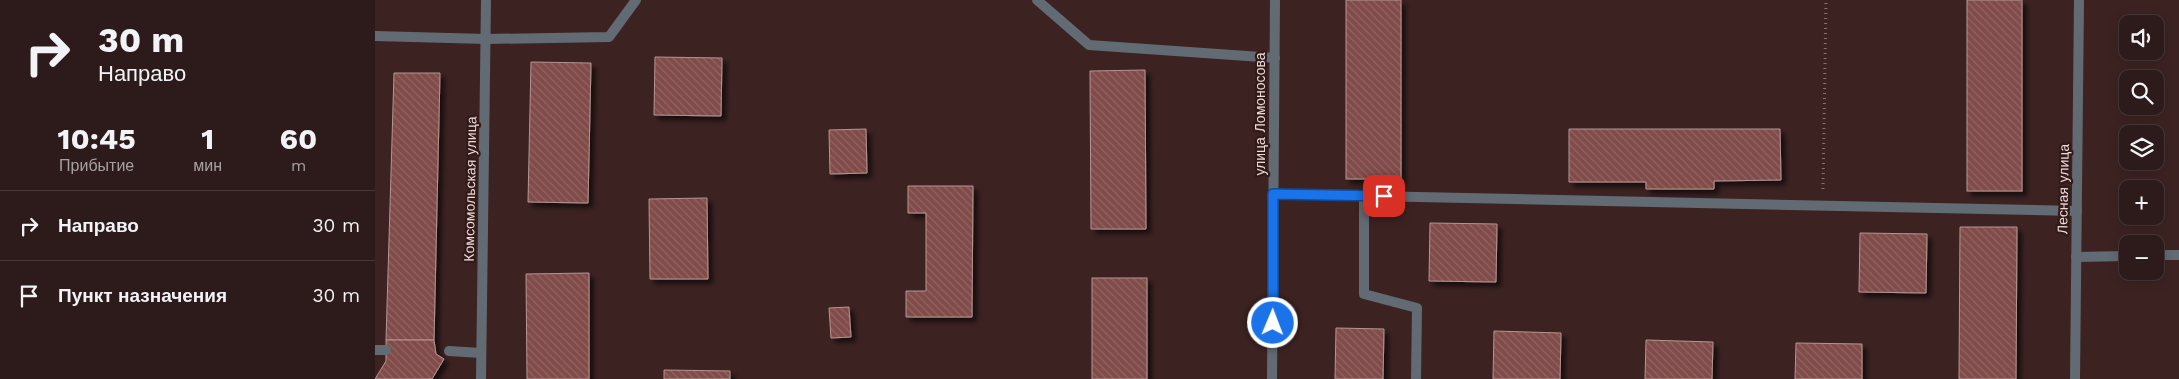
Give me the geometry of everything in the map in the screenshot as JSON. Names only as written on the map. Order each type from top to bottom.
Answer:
[{"type":"street","name":"Комсомольская улица","points":[[481,379],[486,0]]},
{"type":"street","points":[[375,36],[486,39],[609,37],[636,0]]},
{"type":"street","points":[[1037,0],[1089,45],[1275,58]]},
{"type":"street","name":"улица Ломоносова","points":[[1272,379],[1275,0]]},
{"type":"street","name":"Лесная улица","points":[[2075,379],[2079,0]]},
{"type":"street","points":[[1273,194],[2077,211]]},
{"type":"street","points":[[1364,196],[1364,294],[1417,308],[1416,379]]},
{"type":"street","points":[[2164,256],[2179,255]]},
{"type":"street","points":[[2076,257],[2119,256]]},
{"type":"street","points":[[375,350],[386,350]]},
{"type":"street","points":[[449,351],[481,353]]},
{"type":"path","points":[[1823,206],[1826,0]]},
{"type":"building","points":[[1346,0],[1401,0],[1401,179],[1346,179]]},
{"type":"building","points":[[1967,0],[2022,0],[2022,191],[1967,191]]},
{"type":"building","points":[[655,57],[722,58],[721,116],[654,115]]},
{"type":"building","points":[[531,62],[591,63],[588,203],[528,202]]},
{"type":"building","points":[[1145,70],[1146,229],[1091,229],[1090,71]]},
{"type":"building","points":[[394,73],[440,73],[434,340],[386,340]]},
{"type":"building","points":[[866,129],[867,173],[830,174],[829,130]]},
{"type":"building","points":[[1569,129],[1780,129],[1781,180],[1714,181],[1714,189],[1646,189],[1646,182],[1569,182]]},
{"type":"building","points":[[908,186],[973,186],[972,317],[906,317],[906,291],[926,291],[926,213],[908,213]]},
{"type":"building","points":[[707,198],[708,279],[650,279],[649,199]]},
{"type":"building","points":[[1430,223],[1497,224],[1496,282],[1429,281]]},
{"type":"building","points":[[1960,227],[2017,227],[2016,379],[1959,379]]},
{"type":"building","points":[[1860,233],[1927,234],[1926,293],[1859,292]]},
{"type":"building","points":[[589,273],[589,379],[527,379],[526,274]]},
{"type":"building","points":[[1092,278],[1147,278],[1147,379],[1092,379]]},
{"type":"building","points":[[849,307],[851,337],[831,338],[829,308]]},
{"type":"building","points":[[1336,328],[1384,329],[1383,379],[1335,379]]},
{"type":"building","points":[[1494,331],[1561,333],[1560,379],[1493,379]]},
{"type":"building","points":[[386,340],[434,340],[436,354],[444,359],[432,379],[375,379],[386,361]]},
{"type":"building","points":[[1646,340],[1713,342],[1712,379],[1645,379]]},
{"type":"building","points":[[1796,343],[1862,344],[1862,379],[1795,379]]},
{"type":"building","points":[[664,370],[730,371],[730,379],[664,379]]},
{"type":"route","points":[[1273,323],[1273,194],[1384,196]]}]
